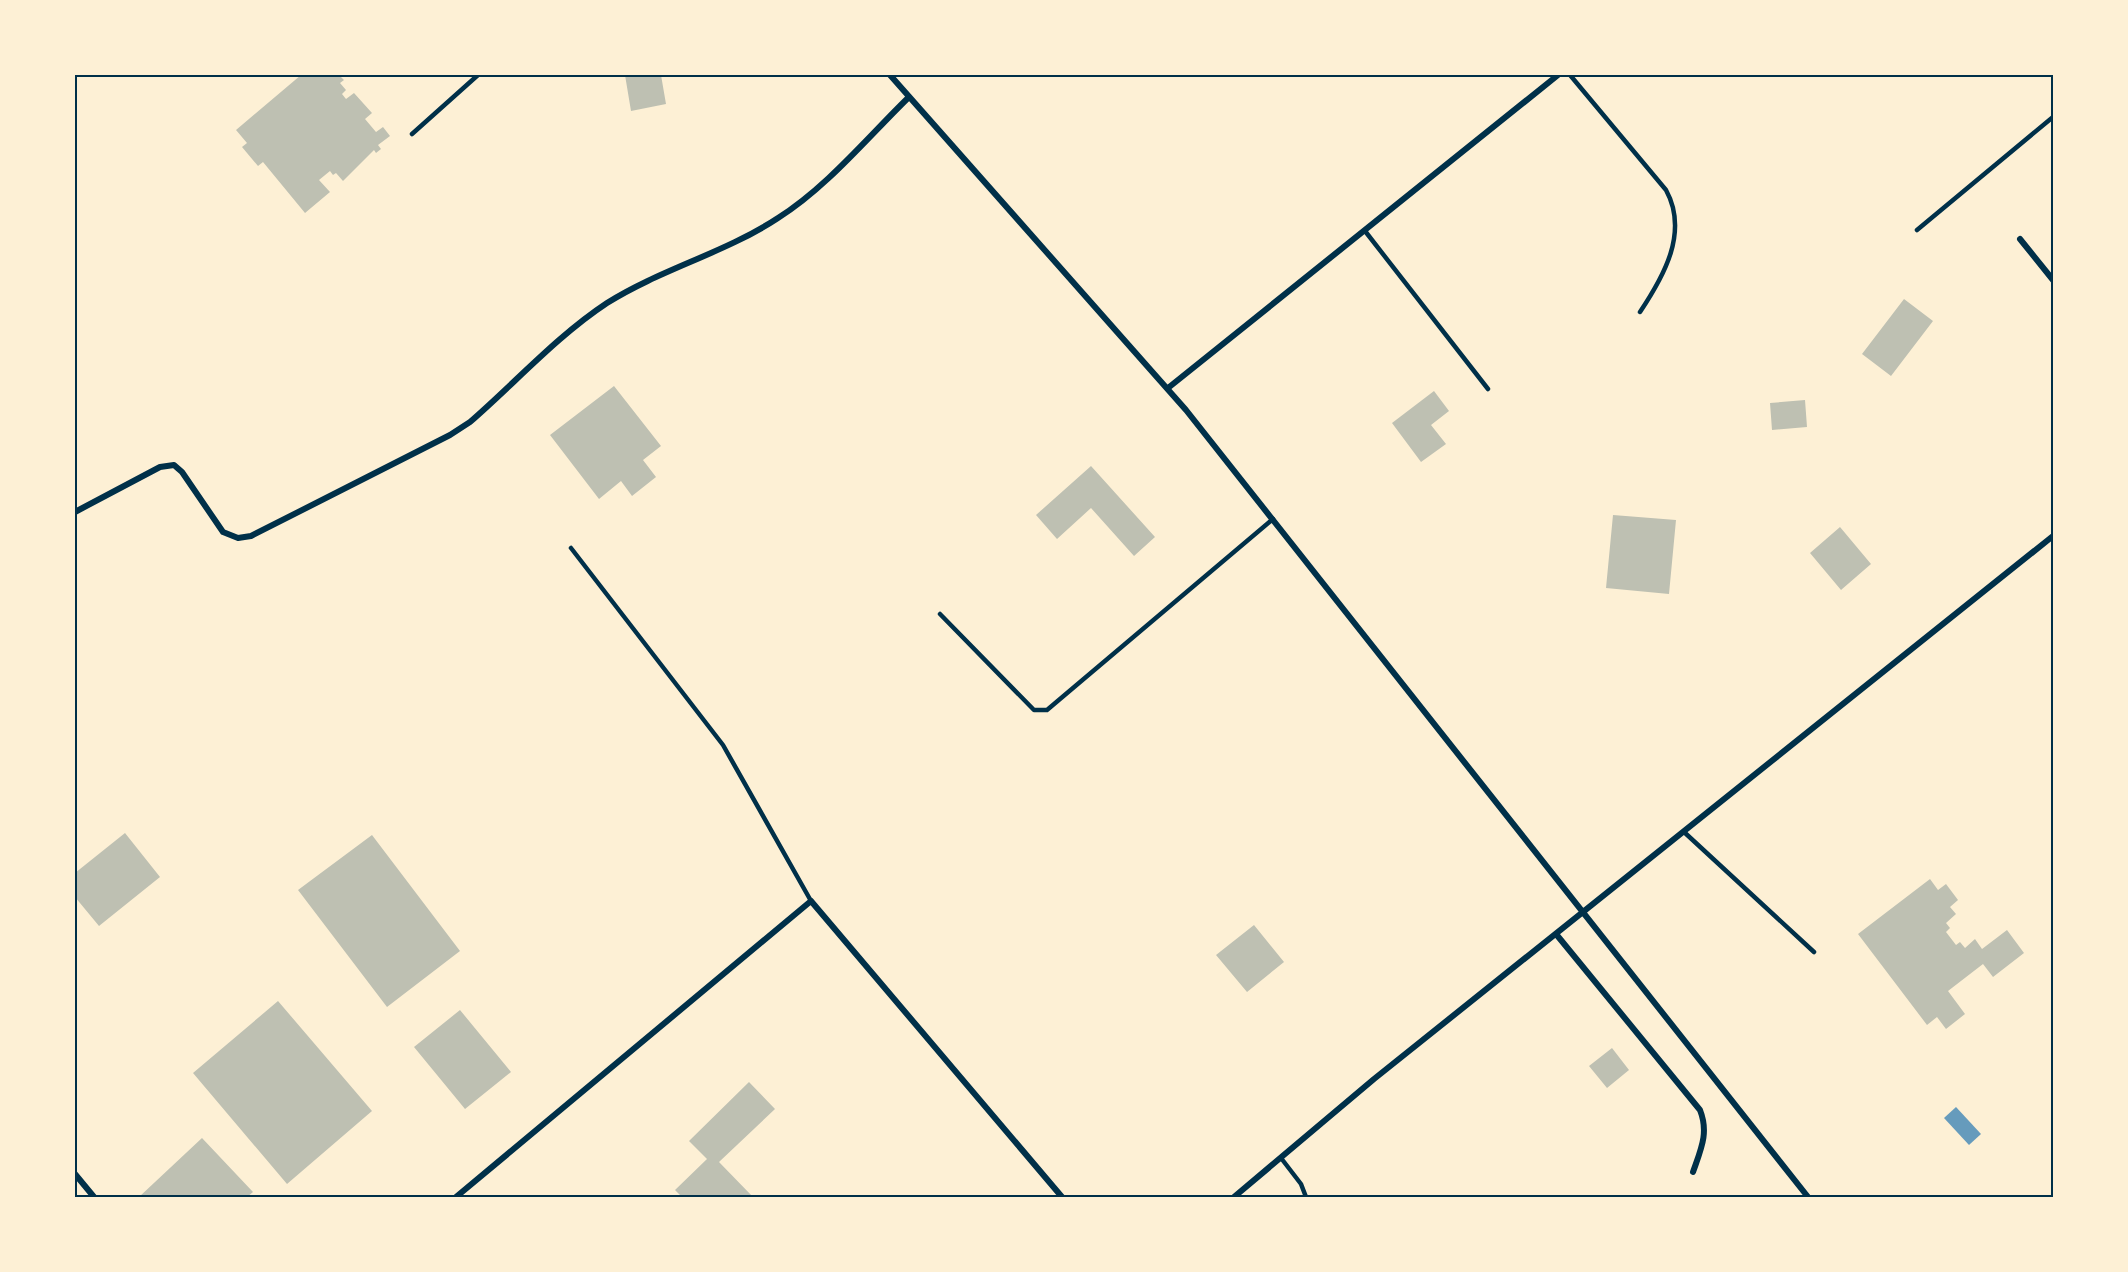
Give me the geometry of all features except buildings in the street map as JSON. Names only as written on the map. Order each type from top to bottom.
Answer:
[{"type":"street","points":[[890,75],[908,98],[1168,388],[1808,1197]]},
{"type":"street","points":[[1168,388],[1558,75]]},
{"type":"street","points":[[75,512],[160,467],[174,465],[182,472],[223,532],[238,538],[251,536],[450,435],[470,422],[583,321],[607,303],[733,243],[778,218],[809,195],[908,98]]},
{"type":"street","points":[[2020,239],[2053,280]]},
{"type":"street","points":[[1234,1197],[1383,1072],[2053,536]]},
{"type":"street","points":[[456,1197],[465,1194],[811,901],[1062,1197]]},
{"type":"street","points":[[1556,934],[1700,1110],[1705,1123],[1705,1140],[1693,1172]]},
{"type":"street","points":[[75,1174],[94,1197]]},
{"type":"lane","points":[[412,134],[477,75]]},
{"type":"lane","points":[[1570,75],[1666,189],[1672,201],[1675,213],[1670,259],[1660,282],[1640,312]]},
{"type":"lane","points":[[1917,230],[2053,117]]},
{"type":"lane","points":[[1365,231],[1488,389]]},
{"type":"lane","points":[[940,614],[1034,710],[1047,710],[1273,519]]},
{"type":"lane","points":[[571,548],[723,745],[811,901]]},
{"type":"lane","points":[[1683,832],[1814,952]]},
{"type":"lane","points":[[1281,1158],[1301,1184],[1306,1197]]},
{"type":"water","points":[[1956,1107],[1981,1134],[1969,1145],[1944,1118]]}]
